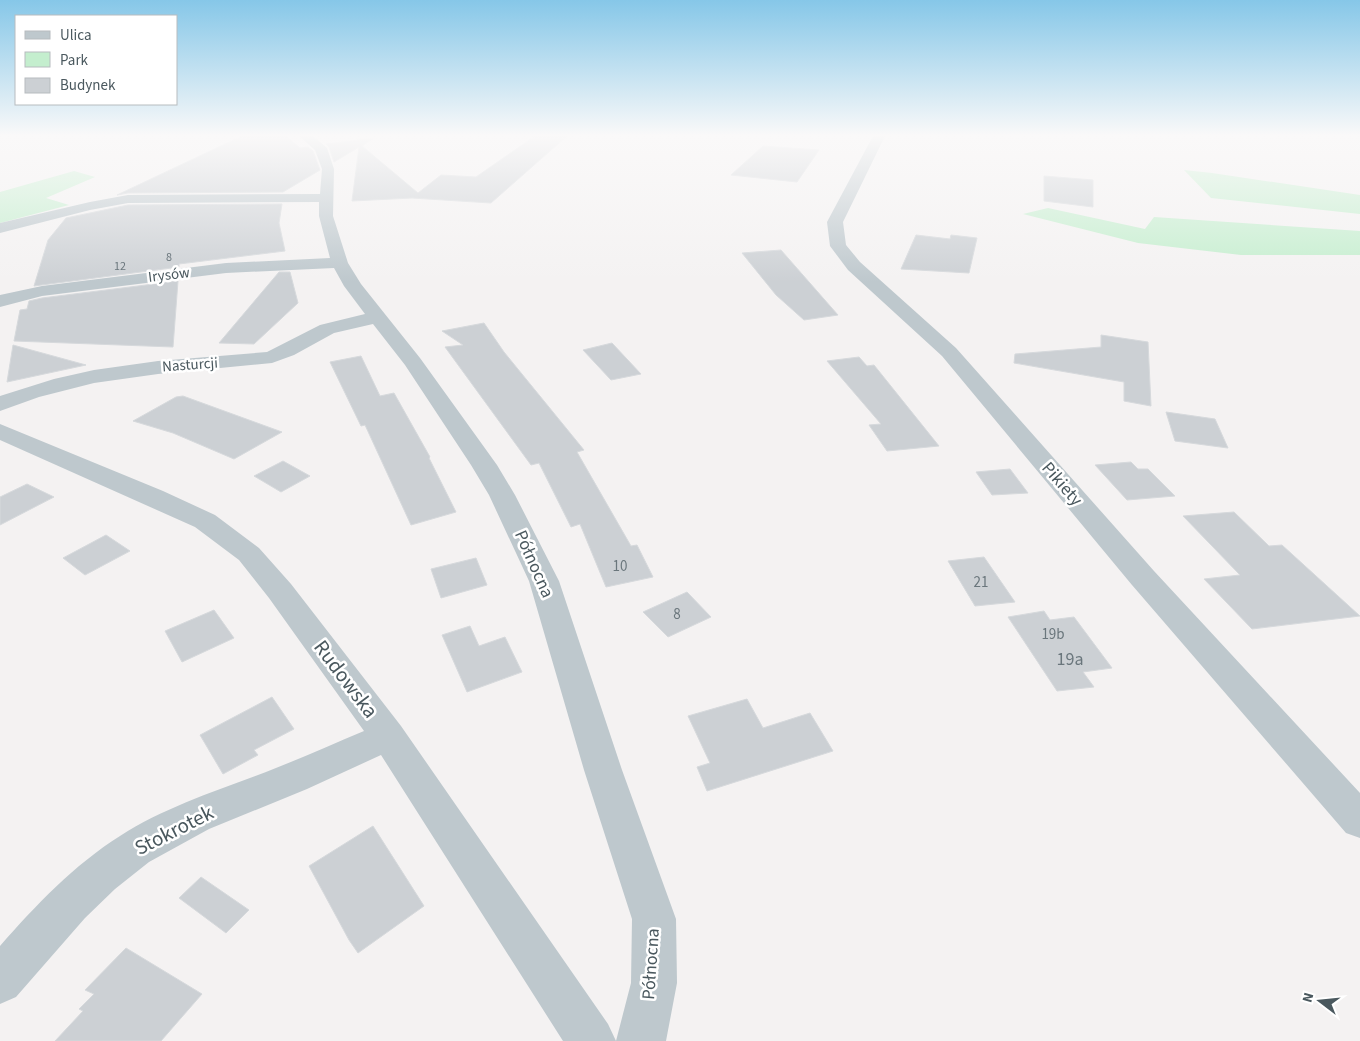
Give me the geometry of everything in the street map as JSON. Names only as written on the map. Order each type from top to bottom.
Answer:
[{"type":"street","name":"Północna","points":[[327,185],[326,216],[340,263],[353,286],[413,362],[484,465],[502,495],[544,581],[603,770],[654,919],[654,983],[641,1041]]},
{"type":"street","name":"Pikiety","points":[[854,185],[835,222],[834,234],[838,246],[854,266],[949,352],[1143,578],[1360,820]]},
{"type":"street","points":[[0,228],[90,206],[128,200],[327,198]]},
{"type":"street","name":"Irysów","points":[[0,301],[42,291],[226,268],[340,263]]},
{"type":"street","name":"Nasturcji","points":[[0,404],[28,393],[119,371],[272,357],[326,329],[376,317]]},
{"type":"street","name":"Rudowska","points":[[0,431],[205,521],[249,554],[280,591],[388,736],[591,1041]]},
{"type":"street","name":"Stokrotek","points":[[0,981],[32,942],[75,897],[117,861],[159,835],[212,809],[283,782],[388,736]]},
{"type":"green space","points":[[26,185],[77,185],[46,198],[69,205],[0,223],[0,192]]},
{"type":"green space","points":[[1198,185],[1290,185],[1360,195],[1360,214],[1211,198]]},
{"type":"green space","points":[[1048,208],[1145,229],[1154,217],[1360,231],[1360,255],[1241,255],[1138,243],[1023,214]]},
{"type":"building","points":[[139,185],[295,185],[283,192],[128,193],[117,195]]},
{"type":"building","points":[[354,185],[408,185],[418,193],[429,185],[512,185],[491,203],[412,198],[352,201]]},
{"type":"building","points":[[1044,185],[1093,185],[1093,207],[1044,201]]},
{"type":"building","points":[[282,204],[279,223],[285,251],[179,264],[179,267],[34,286],[48,240],[66,218],[128,205]]},
{"type":"building","points":[[916,235],[950,239],[951,235],[977,238],[969,273],[901,269]]},
{"type":"building","points":[[781,250],[838,315],[804,320],[776,295],[742,253]]},
{"type":"building","points":[[279,272],[290,272],[298,303],[254,344],[219,343]]},
{"type":"building","points":[[178,281],[173,347],[14,341],[20,310],[27,309],[29,301]]},
{"type":"building","points":[[484,323],[504,352],[584,450],[577,452],[631,546],[637,545],[653,577],[606,587],[580,524],[571,527],[539,463],[531,465],[445,347],[463,345],[442,331]]},
{"type":"building","points":[[1101,335],[1148,342],[1151,406],[1124,401],[1124,382],[1014,363],[1015,354],[1101,347]]},
{"type":"building","points":[[612,343],[641,374],[611,380],[583,350]]},
{"type":"building","points":[[13,345],[86,365],[7,382]]},
{"type":"building","points":[[361,356],[380,396],[394,393],[430,457],[456,512],[411,525],[365,425],[361,426],[330,362]]},
{"type":"building","points":[[859,357],[867,366],[874,365],[939,446],[887,451],[869,425],[881,424],[827,361]]},
{"type":"building","points":[[183,396],[282,432],[234,459],[173,433],[133,421],[176,397]]},
{"type":"building","points":[[1166,412],[1215,419],[1228,448],[1175,441]]},
{"type":"building","points":[[283,461],[310,476],[281,492],[254,476]]},
{"type":"building","points":[[1131,462],[1138,469],[1148,469],[1175,496],[1127,500],[1095,465]]},
{"type":"building","points":[[1010,469],[1028,493],[992,495],[976,472]]},
{"type":"building","points":[[27,484],[54,497],[0,525],[0,497]]},
{"type":"building","points":[[1234,512],[1269,546],[1282,545],[1360,616],[1252,629],[1204,579],[1240,575],[1183,516]]},
{"type":"building","points":[[106,535],[130,551],[85,575],[63,558]]},
{"type":"building","points":[[984,557],[1015,602],[975,606],[948,561]]},
{"type":"building","points":[[476,558],[487,585],[441,598],[431,569]]},
{"type":"building","points":[[687,592],[711,617],[668,637],[643,612]]},
{"type":"building","points":[[214,610],[234,638],[182,662],[165,631]]},
{"type":"building","points":[[1044,611],[1050,620],[1074,617],[1112,668],[1083,672],[1094,687],[1057,691],[1008,617]]},
{"type":"building","points":[[470,626],[479,646],[505,637],[522,672],[467,692],[442,635]]},
{"type":"building","points":[[272,697],[294,729],[254,750],[258,755],[223,774],[200,735]]},
{"type":"building","points":[[747,699],[763,728],[810,713],[833,751],[707,791],[697,767],[710,763],[688,716]]},
{"type":"building","points":[[373,826],[424,906],[358,953],[309,866]]},
{"type":"building","points":[[201,877],[249,910],[226,933],[179,898]]},
{"type":"building","points":[[126,948],[202,994],[161,1041],[55,1041],[83,1011],[79,1009],[94,994],[85,990]]}]
